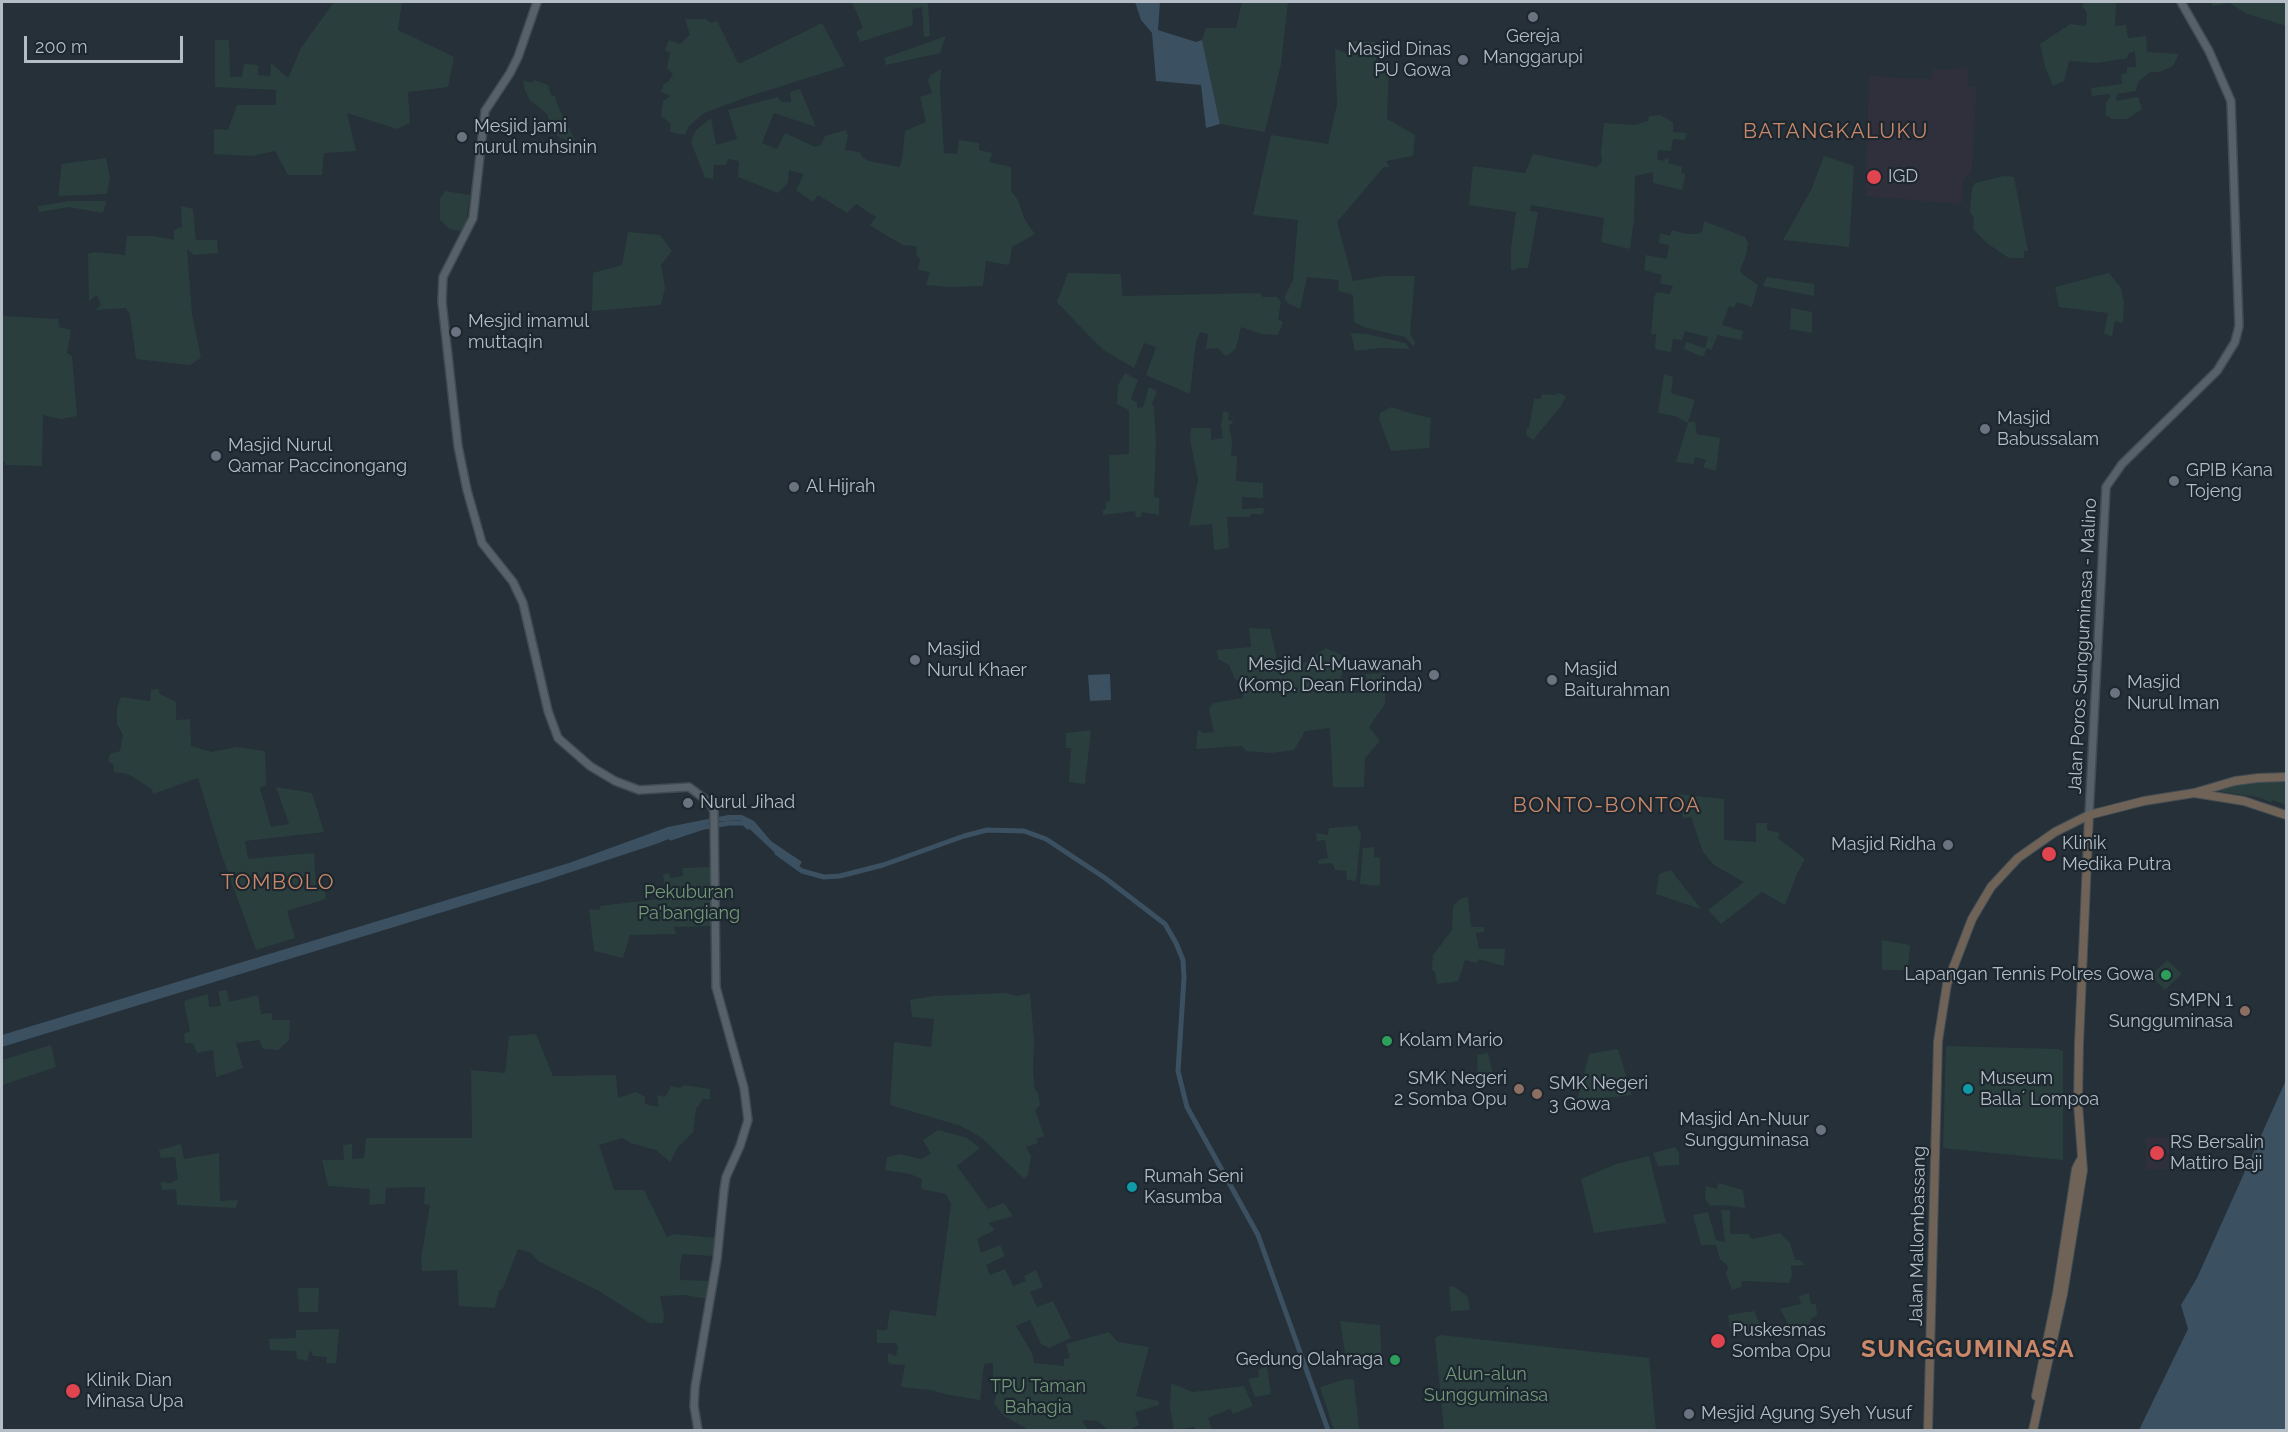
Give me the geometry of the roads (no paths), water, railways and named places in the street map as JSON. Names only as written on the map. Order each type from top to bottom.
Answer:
[{"type":"highway","points":[[2193,793],[2220,784],[2248,779],[2286,777]]},
{"type":"highway","name":"Jalan Mallombassang","points":[[1928,1431],[1938,1041],[1947,984],[1956,957],[1972,919],[1991,887],[2024,853],[2055,832],[2090,815],[2144,801],[2193,793]]},
{"type":"highway","points":[[2193,793],[2244,801],[2286,815]]},
{"type":"highway","points":[[2033,1431],[2063,1294],[2083,1170],[2079,1043],[2090,815]]},
{"type":"highway","points":[[2028,1431],[2055,1305],[2076,1169],[2081,1160]]},
{"type":"main road","points":[[537,2],[514,65],[486,111],[473,218],[443,277],[442,302],[458,446],[467,490],[482,543],[513,582],[523,603],[548,711],[558,738],[590,766],[631,789],[689,788],[710,803],[715,816],[716,987],[744,1088],[748,1120],[726,1178],[717,1258],[694,1387],[694,1407],[698,1431]]},
{"type":"main road","name":"Jalan Poros Sungguminasa - Malino","points":[[2090,815],[2106,487],[2122,465],[2217,371],[2235,342],[2239,326],[2231,101],[2209,51],[2181,2]]},
{"type":"water","points":[[1135,2],[1160,2],[1158,30],[1196,42],[1202,40],[1220,124],[1206,128],[1201,85],[1156,81],[1152,33],[1141,20]]},
{"type":"water","points":[[1110,674],[1111,700],[1090,701],[1088,675]]},
{"type":"water","points":[[728,815],[742,815],[754,821],[771,841],[802,862],[799,867],[774,852],[740,820],[712,822],[656,844],[541,882],[2,1047],[2,1035],[569,863],[668,827]]},
{"type":"water","points":[[2286,1080],[2286,1430],[2139,1430],[2188,1329],[2181,1305],[2197,1278]]},
{"type":"waterway","points":[[671,838],[704,827],[730,823],[744,823],[748,827]]},
{"type":"waterway","points":[[777,853],[802,871],[824,877],[840,876],[883,865],[987,830],[1024,831],[1046,839],[1105,878],[1165,924],[1183,960],[1184,978],[1178,1071],[1187,1107],[1258,1235],[1328,1430]]},
{"type":"place","name":"Gereja Manggarupi","points":[[1533,17]]},
{"type":"place","name":"Masjid Dinas PU Gowa","points":[[1463,60]]},
{"type":"place","name":"Mesjid jami nurul muhsinin","points":[[462,137]]},
{"type":"place","name":"IGD","points":[[1874,177]]},
{"type":"place","name":"Mesjid imamul muttaqin","points":[[456,332]]},
{"type":"place","name":"Masjid Babussalam","points":[[1985,429]]},
{"type":"place","name":"Masjid Nurul Qamar Paccinongang","points":[[216,456]]},
{"type":"place","name":"GPIB Kana Tojeng","points":[[2174,481]]},
{"type":"place","name":"Al Hijrah","points":[[794,487]]},
{"type":"place","name":"Masjid Nurul Khaer","points":[[915,660]]},
{"type":"place","name":"Mesjid Al-Muawanah (Komp. Dean Florinda)","points":[[1434,675]]},
{"type":"place","name":"Masjid Baiturahman","points":[[1552,680]]},
{"type":"place","name":"Masjid Nurul Iman","points":[[2115,693]]},
{"type":"place","name":"Nurul Jihad","points":[[688,803]]},
{"type":"place","name":"Masjid Ridha","points":[[1948,845]]},
{"type":"place","name":"Klinik Medika Putra","points":[[2049,854]]},
{"type":"place","name":"Lapangan Tennis Polres Gowa","points":[[2166,975]]},
{"type":"place","name":"SMPN 1 Sungguminasa","points":[[2245,1011]]},
{"type":"place","name":"Kolam Mario","points":[[1387,1041]]},
{"type":"place","name":"SMK Negeri 2 Somba Opu","points":[[1519,1089]]},
{"type":"place","name":"Museum Ballaʼ Lompoa","points":[[1968,1089]]},
{"type":"place","name":"SMK Negeri 3 Gowa","points":[[1537,1094]]},
{"type":"place","name":"Masjid An-Nuur Sungguminasa","points":[[1821,1130]]},
{"type":"place","name":"RS Bersalin Mattiro Baji","points":[[2157,1153]]},
{"type":"place","name":"Rumah Seni Kasumba","points":[[1132,1187]]},
{"type":"place","name":"Puskesmas Somba Opu","points":[[1718,1341]]},
{"type":"place","name":"Gedung Olahraga","points":[[1395,1360]]},
{"type":"place","name":"Klinik Dian Minasa Upa","points":[[73,1391]]},
{"type":"place","name":"Mesjid Agung Syeh Yusuf","points":[[1689,1414]]},
{"type":"district","name":"BATANGKALUKU","points":[[1836,132]]},
{"type":"district","name":"BONTO-BONTOA","points":[[1607,806]]},
{"type":"district","name":"TOMBOLO","points":[[278,883]]},
{"type":"district","name":"SUNGGUMINASA","points":[[1968,1350]]},
{"type":"park label","name":"Pekuburan Pa'bangiang","points":[[689,903]]},
{"type":"park label","name":"Alun-alun Sungguminasa","points":[[1486,1385]]},
{"type":"park label","name":"TPU Taman Bahagia","points":[[1038,1397]]}]
